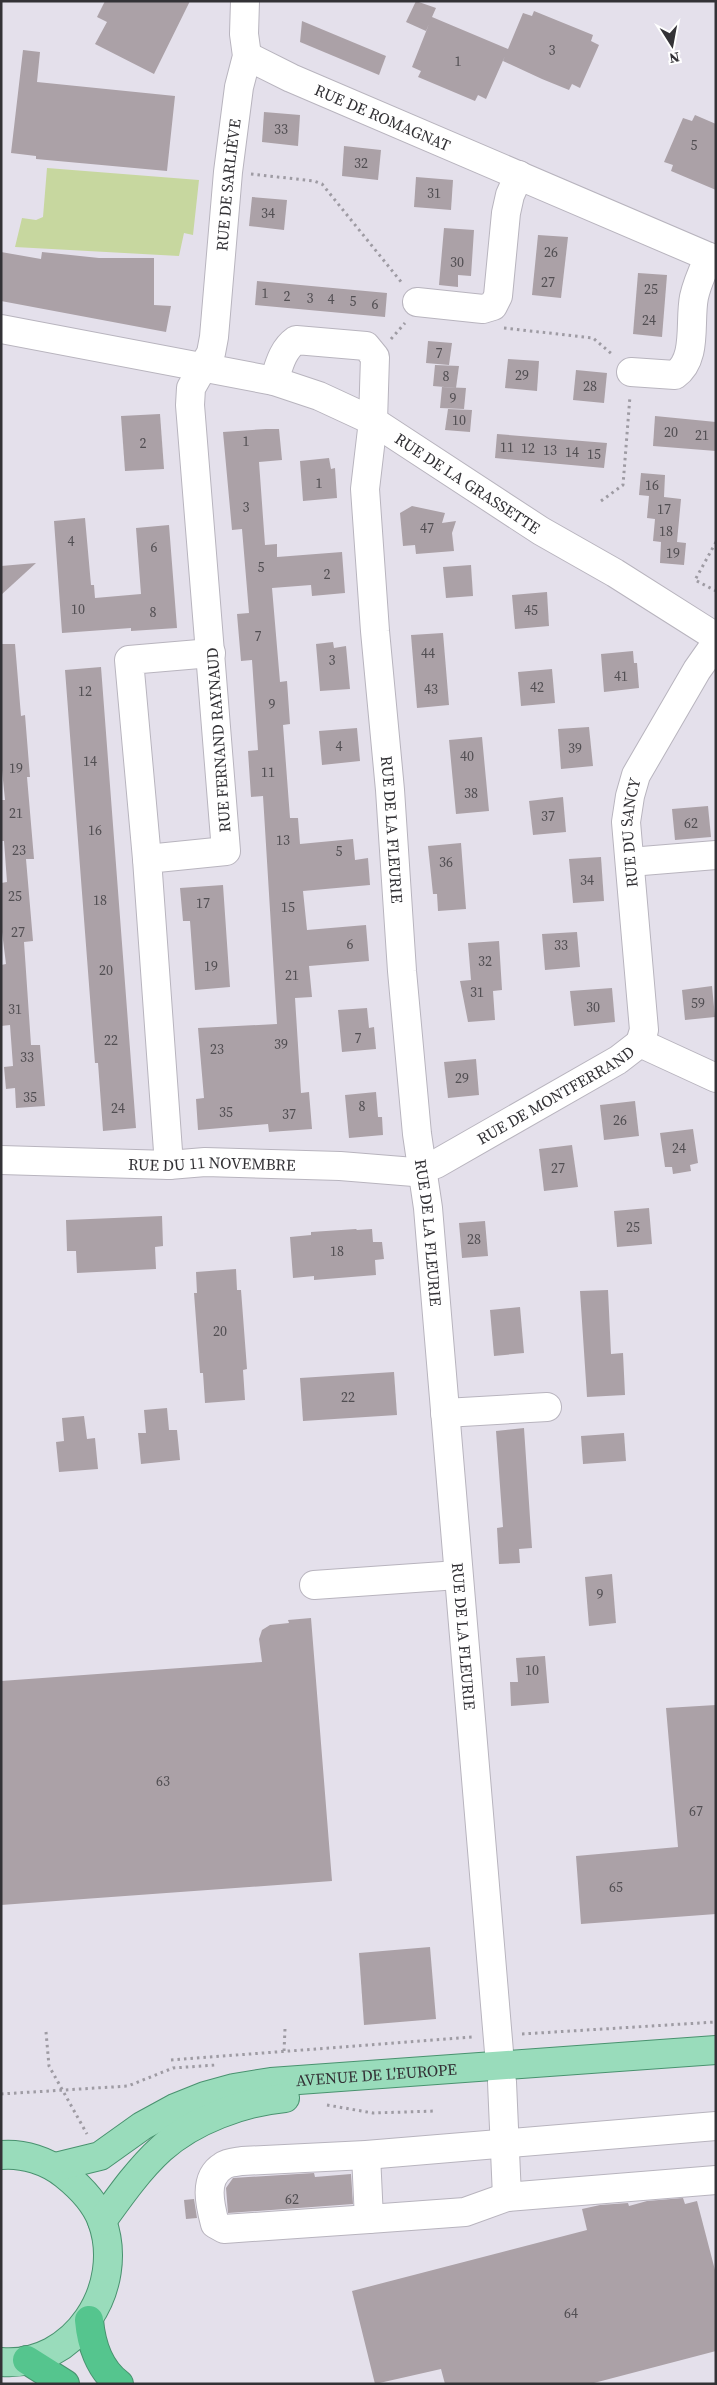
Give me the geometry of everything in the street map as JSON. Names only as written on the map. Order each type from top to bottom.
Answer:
[{"type":"highway","points":[[89,2320],[91,2340],[100,2360],[112,2379],[119,2384]]},
{"type":"highway","points":[[14,2361],[65,2384]]},
{"type":"main road","name":"AVENUE DE L'EUROPE","points":[[55,2167],[100,2156],[142,2126],[176,2108],[205,2096],[234,2088],[491,2049],[716,2050]]},
{"type":"main road","name":"AVENUE DE L'EUROPE","points":[[102,2220],[129,2185],[162,2149],[194,2128],[244,2106],[491,2049],[716,2068]]},
{"type":"main road","points":[[4,2152],[33,2158],[55,2167],[84,2190],[102,2220],[109,2254],[105,2288],[89,2320],[62,2346],[14,2361]]},
{"type":"street","name":"RUE DE SARLIÈVE","points":[[203,367],[211,353],[214,337],[228,172],[239,87],[247,56],[244,34],[245,1]]},
{"type":"street","name":"RUE DE ROMAGNAT","points":[[247,56],[290,78],[713,258],[699,277],[694,298],[688,358],[684,369],[675,375],[631,372]]},
{"type":"street","points":[[417,302],[483,309],[493,306],[498,296],[510,195],[519,175]]},
{"type":"street","name":"RUE DE LA GRASSETTE","points":[[1,329],[203,367],[274,382],[319,396],[373,421],[541,531],[615,573],[716,637]]},
{"type":"street","points":[[274,382],[281,358],[296,340],[366,346],[373,352]]},
{"type":"street","name":"RUE DE LA FLEURIE","points":[[373,352],[376,365],[373,421],[365,488],[374,632],[390,790],[402,971],[417,1134],[423,1169],[458,1575],[491,2049],[505,2144],[508,2197]]},
{"type":"street","name":"RUE FERNAND RAYNAUD","points":[[147,859],[226,851],[190,419],[191,388],[203,367]]},
{"type":"street","name":"RUE DU SANCY","points":[[640,1043],[644,1030],[626,822],[630,796],[636,775],[716,643]]},
{"type":"street","points":[[169,1165],[147,859],[128,660],[211,653]]},
{"type":"street","points":[[630,862],[716,855]]},
{"type":"street","name":"RUE DE MONTFERRAND","points":[[423,1169],[436,1164],[618,1060],[640,1043],[716,1078]]},
{"type":"street","name":"RUE DU 11 NOVEMBRE","points":[[1,1160],[169,1165],[205,1162],[340,1166],[414,1172],[423,1169]]},
{"type":"street","points":[[444,1413],[547,1407]]},
{"type":"street","points":[[314,1586],[458,1575]]},
{"type":"street","points":[[716,2126],[366,2155],[242,2161],[224,2165],[213,2175],[210,2188],[215,2224],[224,2229],[465,2212],[508,2197],[716,2180]]},
{"type":"street","points":[[366,2155],[369,2219]]},
{"type":"path","points":[[228,172],[314,181],[322,184],[417,302],[413,312],[394,334],[373,352]]},
{"type":"path","points":[[493,306],[505,329],[593,338],[631,372],[622,485],[600,501]]},
{"type":"path","points":[[716,542],[695,580],[716,591]]},
{"type":"path","points":[[171,2060],[284,2051],[491,2049],[532,2034],[716,2022]]},
{"type":"path","points":[[284,2029],[284,2060]]},
{"type":"path","points":[[46,2032],[49,2066],[92,2142]]},
{"type":"path","points":[[471,2042],[491,2049]]},
{"type":"green space","points":[[47,168],[199,180],[193,235],[184,233],[179,256],[15,247],[22,218],[36,220],[43,217]]},
{"type":"building","points":[[105,1],[190,1],[154,74],[95,44],[107,22],[97,17]]},
{"type":"building","points":[[416,1],[436,8],[432,17],[508,49],[523,13],[532,16],[534,11],[593,35],[591,41],[599,45],[580,88],[572,84],[569,90],[542,79],[503,61],[505,56],[486,99],[478,95],[475,101],[418,77],[421,71],[412,67],[429,24],[426,31],[406,22]]},
{"type":"building","points":[[302,21],[386,56],[379,75],[300,42]]},
{"type":"building","points":[[23,50],[40,52],[37,82],[175,96],[167,171],[36,159],[36,156],[11,153]]},
{"type":"building","points":[[264,112],[300,115],[298,146],[262,142]]},
{"type":"building","points":[[695,115],[716,124],[716,190],[671,171],[673,165],[664,162],[683,118],[692,121]]},
{"type":"building","points":[[344,146],[381,150],[378,180],[342,176]]},
{"type":"building","points":[[416,177],[453,180],[451,210],[414,207]]},
{"type":"building","points":[[252,197],[287,200],[284,230],[249,226]]},
{"type":"building","points":[[444,228],[474,230],[471,276],[458,275],[458,287],[439,285]]},
{"type":"building","points":[[538,235],[568,237],[561,298],[532,295]]},
{"type":"building","points":[[1,252],[41,259],[42,252],[99,258],[154,258],[154,305],[171,306],[166,332],[1,301]]},
{"type":"building","points":[[638,273],[667,275],[662,337],[633,334]]},
{"type":"building","points":[[257,281],[387,293],[385,317],[255,305]]},
{"type":"building","points":[[428,341],[452,343],[449,365],[426,363]]},
{"type":"building","points":[[508,359],[539,361],[537,391],[505,388]]},
{"type":"building","points":[[435,365],[459,366],[456,388],[433,386]]},
{"type":"building","points":[[576,370],[607,373],[604,403],[573,400]]},
{"type":"building","points":[[442,387],[466,388],[464,409],[440,408]]},
{"type":"building","points":[[448,409],[472,410],[470,432],[445,430]]},
{"type":"building","points":[[160,414],[164,469],[125,471],[121,416]]},
{"type":"building","points":[[655,416],[716,422],[716,451],[653,446]]},
{"type":"building","points":[[279,429],[282,460],[259,462],[265,545],[277,544],[277,557],[342,552],[345,593],[312,596],[311,585],[272,588],[280,682],[287,681],[290,724],[283,725],[290,818],[298,818],[300,844],[353,839],[355,860],[368,858],[370,885],[303,891],[307,930],[366,925],[369,961],[309,966],[312,997],[295,998],[301,1093],[309,1092],[312,1129],[269,1132],[268,1124],[198,1130],[196,1099],[204,1098],[198,1028],[277,1024],[263,796],[251,797],[248,751],[258,750],[252,660],[241,661],[237,614],[249,613],[242,529],[232,530],[223,432]]},
{"type":"building","points":[[497,434],[607,443],[604,468],[495,458]]},
{"type":"building","points":[[329,458],[331,469],[335,468],[337,498],[303,501],[300,461]]},
{"type":"building","points":[[641,473],[665,475],[664,497],[681,499],[677,542],[686,543],[684,565],[660,563],[661,542],[653,541],[655,519],[647,518],[649,496],[639,495]]},
{"type":"building","points":[[412,506],[445,513],[442,523],[456,521],[452,533],[454,551],[416,554],[415,545],[403,546],[400,513]]},
{"type":"building","points":[[85,518],[91,585],[94,585],[95,598],[141,594],[136,528],[169,525],[177,628],[131,631],[131,628],[62,633],[54,521]]},
{"type":"building","points":[[36,563],[1,595],[1,566]]},
{"type":"building","points":[[471,565],[473,596],[446,598],[443,567]]},
{"type":"building","points":[[547,592],[549,626],[515,629],[512,595]]},
{"type":"building","points":[[443,633],[449,705],[417,708],[411,635]]},
{"type":"building","points":[[333,642],[334,648],[346,646],[350,689],[320,691],[316,644]]},
{"type":"building","points":[[1,644],[15,644],[21,716],[25,715],[30,777],[27,777],[34,859],[26,859],[33,941],[24,942],[31,1045],[40,1045],[45,1106],[16,1108],[15,1088],[6,1089],[4,1067],[13,1066],[10,1025],[1,1026],[1,965],[6,964],[1,924],[1,883],[7,882],[4,841],[1,841],[1,800],[5,800],[1,760]]},
{"type":"building","points":[[633,651],[634,663],[637,663],[639,688],[604,692],[601,654]]},
{"type":"building","points":[[101,667],[136,1128],[103,1131],[98,1063],[95,1063],[65,670]]},
{"type":"building","points":[[552,669],[555,703],[521,706],[518,672]]},
{"type":"building","points":[[589,727],[593,766],[561,769],[558,729]]},
{"type":"building","points":[[357,728],[360,761],[322,765],[319,731]]},
{"type":"building","points":[[482,737],[489,811],[456,814],[449,740]]},
{"type":"building","points":[[563,797],[566,832],[533,835],[529,801]]},
{"type":"building","points":[[708,806],[711,837],[675,840],[672,809]]},
{"type":"building","points":[[461,843],[466,909],[438,911],[437,894],[433,894],[428,846]]},
{"type":"building","points":[[601,857],[604,901],[573,903],[569,859]]},
{"type":"building","points":[[223,885],[230,987],[195,990],[190,921],[183,921],[180,888]]},
{"type":"building","points":[[577,932],[580,967],[545,970],[542,934]]},
{"type":"building","points":[[499,941],[502,990],[493,991],[495,1020],[468,1022],[460,981],[471,980],[468,943]]},
{"type":"building","points":[[712,986],[715,1017],[685,1020],[682,990]]},
{"type":"building","points":[[612,988],[615,1022],[574,1026],[570,991]]},
{"type":"building","points":[[367,1008],[369,1028],[374,1027],[376,1049],[342,1052],[338,1010]]},
{"type":"building","points":[[476,1059],[479,1095],[448,1098],[444,1062]]},
{"type":"building","points":[[376,1092],[378,1117],[382,1117],[383,1135],[349,1138],[345,1095]]},
{"type":"building","points":[[635,1101],[639,1136],[604,1140],[600,1105]]},
{"type":"building","points":[[693,1129],[698,1163],[690,1165],[691,1171],[673,1174],[672,1167],[665,1167],[660,1133]]},
{"type":"building","points":[[572,1145],[578,1187],[544,1191],[539,1149]]},
{"type":"building","points":[[649,1208],[652,1244],[617,1247],[614,1211]]},
{"type":"building","points":[[162,1216],[163,1246],[155,1247],[156,1269],[77,1273],[76,1251],[67,1251],[66,1220]]},
{"type":"building","points":[[485,1221],[488,1256],[462,1258],[459,1223]]},
{"type":"building","points":[[372,1229],[373,1242],[382,1242],[384,1259],[375,1260],[376,1275],[314,1280],[314,1276],[293,1278],[290,1237],[311,1235],[311,1232]]},
{"type":"building","points":[[236,1269],[237,1290],[241,1290],[247,1369],[243,1370],[245,1400],[205,1403],[203,1373],[200,1373],[194,1293],[197,1293],[196,1272]]},
{"type":"building","points":[[608,1290],[611,1354],[623,1353],[625,1395],[587,1397],[580,1291]]},
{"type":"building","points":[[520,1307],[524,1353],[494,1356],[490,1310]]},
{"type":"building","points":[[394,1372],[397,1415],[303,1421],[300,1378]]},
{"type":"building","points":[[167,1408],[169,1430],[177,1430],[180,1460],[141,1464],[138,1433],[146,1433],[144,1410]]},
{"type":"building","points":[[84,1416],[87,1439],[95,1438],[98,1469],[59,1472],[56,1442],[64,1441],[62,1418]]},
{"type":"building","points":[[524,1428],[532,1548],[519,1549],[520,1563],[499,1564],[497,1528],[503,1527],[496,1431]]},
{"type":"building","points":[[624,1433],[626,1461],[583,1464],[581,1436]]},
{"type":"building","points":[[612,1574],[616,1623],[589,1626],[585,1577]]},
{"type":"building","points":[[311,1618],[332,1881],[1,1905],[1,1681],[262,1662],[259,1639],[262,1630],[270,1625],[289,1623],[288,1620]]},
{"type":"building","points":[[545,1656],[549,1703],[511,1706],[510,1682],[518,1682],[516,1658]]},
{"type":"building","points":[[716,1705],[716,1914],[581,1924],[576,1856],[678,1847],[666,1708]]},
{"type":"building","points":[[430,1947],[436,2019],[364,2025],[359,1953]]},
{"type":"building","points":[[314,2173],[315,2177],[351,2174],[353,2204],[228,2213],[226,2188],[233,2178]]},
{"type":"building","points":[[683,2198],[685,2204],[697,2201],[716,2274],[716,2351],[590,2384],[445,2384],[441,2369],[375,2384],[352,2291],[587,2230],[582,2209],[600,2205],[628,2203],[629,2206],[647,2201]]},
{"type":"building","points":[[194,2199],[197,2218],[186,2219],[184,2200]]}]
